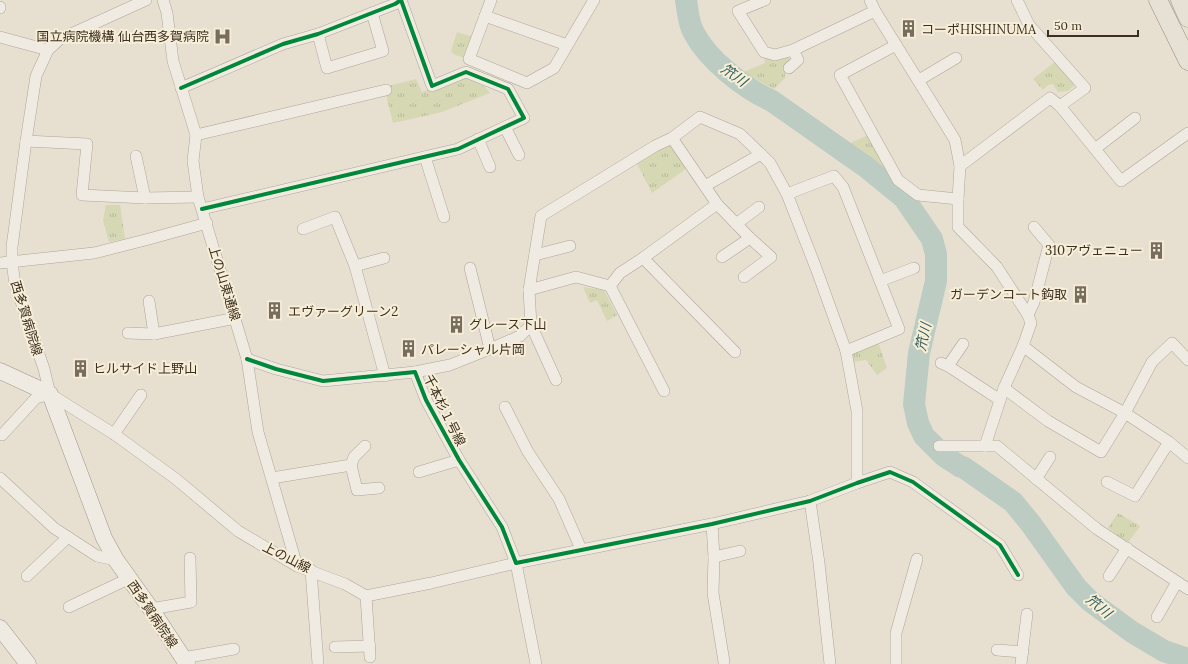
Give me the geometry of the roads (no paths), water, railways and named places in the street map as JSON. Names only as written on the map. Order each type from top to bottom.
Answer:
[{"type":"main road","points":[[1158,0],[1188,61]]},
{"type":"main road","points":[[1180,0],[1188,18]]},
{"type":"street","name":"西多賀病院線","points":[[146,0],[60,40],[48,50],[36,76],[12,247],[12,262],[15,284],[44,369],[50,394],[104,538],[116,560],[130,578],[185,661]]},
{"type":"street","name":"上の山東通線","points":[[163,0],[168,13],[173,61],[196,135],[193,161],[198,197],[236,318],[247,359],[258,432],[297,566]]},
{"type":"street","points":[[181,88],[283,44],[318,34],[395,4],[401,0],[432,86],[466,72],[508,89],[524,118],[458,149],[202,209]]},
{"type":"street","points":[[492,0],[469,59],[527,83],[554,68],[594,0]]},
{"type":"street","points":[[765,0],[738,11],[764,52],[775,55],[793,50],[875,11]]},
{"type":"street","points":[[870,0],[875,11],[955,140],[960,166],[958,227],[997,267],[1028,315],[1030,323],[1023,346],[1004,388],[985,446]]},
{"type":"street","points":[[1017,0],[1029,26],[1085,88],[1060,106]]},
{"type":"street","points":[[318,34],[327,68],[383,51],[372,13]]},
{"type":"street","points":[[485,16],[567,46]]},
{"type":"street","points":[[0,37],[48,50]]},
{"type":"street","points":[[896,45],[840,75],[898,180],[918,195],[958,199]]},
{"type":"street","points":[[788,68],[798,60],[793,50]]},
{"type":"street","points":[[919,80],[956,58]]},
{"type":"street","points":[[196,135],[386,90]]},
{"type":"street","points":[[960,166],[1050,98],[1060,106],[1121,181],[1188,133]]},
{"type":"street","points":[[556,380],[532,325],[529,290],[541,216],[655,146],[672,138],[700,117],[740,134],[770,163],[787,194],[846,351],[857,411],[857,483]]},
{"type":"street","points":[[1095,149],[1134,118]]},
{"type":"street","points":[[505,127],[519,155]]},
{"type":"street","points":[[672,138],[717,204],[771,257],[744,277]]},
{"type":"street","points":[[478,140],[490,167]]},
{"type":"street","points":[[26,141],[87,144],[82,195],[145,198],[198,197]]},
{"type":"street","points":[[705,186],[760,154]]},
{"type":"street","points":[[136,156],[145,198]]},
{"type":"street","points":[[425,157],[444,217]]},
{"type":"street","points":[[787,194],[834,176],[843,187],[900,329],[846,351]]},
{"type":"street","points":[[610,286],[620,272],[643,258],[717,204]]},
{"type":"street","points":[[736,224],[759,207]]},
{"type":"street","points":[[303,229],[336,217],[355,266],[385,376]]},
{"type":"street","points":[[0,263],[94,253],[207,223]]},
{"type":"street","points":[[1028,315],[1034,302],[1049,245],[1034,227]]},
{"type":"street","points":[[722,257],[750,238]]},
{"type":"street","points":[[535,255],[570,246]]},
{"type":"street","points":[[355,266],[384,258]]},
{"type":"street","points":[[643,258],[735,352]]},
{"type":"street","points":[[470,268],[490,349]]},
{"type":"street","points":[[880,280],[914,268]]},
{"type":"street","points":[[529,290],[576,277],[610,286],[664,391]]},
{"type":"street","points":[[149,301],[154,334]]},
{"type":"street","points":[[128,333],[154,334],[236,318]]},
{"type":"street","points":[[415,372],[450,365],[490,349],[520,336],[532,325]]},
{"type":"street","points":[[1004,388],[1048,421],[1101,452],[1125,413],[1152,362],[1172,343],[1188,360]]},
{"type":"street","points":[[963,344],[945,365],[1000,400]]},
{"type":"street","points":[[1023,346],[1076,387],[1125,413],[1169,442],[1188,458]]},
{"type":"street","name":"千本杉１号線","points":[[247,359],[276,369],[323,380],[385,376],[415,372],[426,400],[459,460],[502,527],[516,563]]},
{"type":"street","name":"上の山線","points":[[0,371],[50,394],[114,434],[176,479],[238,531],[297,566],[345,584],[366,596]]},
{"type":"street","points":[[2,435],[36,398],[50,394]]},
{"type":"street","points":[[114,434],[141,395]]},
{"type":"street","points":[[505,407],[528,452],[559,499],[581,549]]},
{"type":"street","points":[[1107,482],[1135,496],[1169,442]]},
{"type":"street","points":[[365,446],[354,457],[351,465],[357,490],[379,488]]},
{"type":"street","points":[[940,446],[997,446],[1036,480],[1097,529],[1184,585],[1157,616]]},
{"type":"street","points":[[1036,480],[1050,457]]},
{"type":"street","points":[[419,472],[459,460]]},
{"type":"street","points":[[272,478],[351,465]]},
{"type":"street","points":[[336,647],[370,651],[366,596],[581,549],[712,524],[810,501],[890,472],[913,482],[1000,545],[1018,575]]},
{"type":"street","points":[[0,478],[54,528],[98,556],[116,560]]},
{"type":"street","points":[[810,501],[819,563],[830,664]]},
{"type":"street","points":[[712,524],[714,557],[713,593],[724,662]]},
{"type":"street","points":[[27,576],[68,537]]},
{"type":"street","points":[[1109,576],[1127,548]]},
{"type":"street","points":[[714,557],[740,551]]},
{"type":"street","points":[[151,609],[191,602],[190,558]]},
{"type":"street","points":[[896,664],[896,633],[916,559]]},
{"type":"street","points":[[516,563],[536,664]]},
{"type":"street","points":[[311,570],[318,664]]},
{"type":"street","points":[[69,607],[130,578]]},
{"type":"street","points":[[1021,664],[1027,614]]},
{"type":"street","points":[[0,628],[28,664]]},
{"type":"street","points":[[185,661],[234,649]]},
{"type":"street","points":[[996,650],[1023,652]]},
{"type":"waterway","name":"笊川","points":[[686,0],[689,21],[692,29],[700,43],[717,63],[750,89],[772,101],[866,167],[904,198],[932,239],[936,254],[936,281],[919,353],[914,404],[918,423],[924,436],[944,456],[963,467],[1013,502],[1031,524],[1076,587],[1090,601],[1132,632],[1164,651],[1188,659]]},
{"type":"place","name":"コーポHISHINUMA","points":[[908,29]]},
{"type":"place","name":"国立病院機構 仙台西多賀病院","points":[[222,36]]},
{"type":"place","name":"310アヴェニュー","points":[[1156,250]]},
{"type":"place","name":"ガーデンコート鈎取","points":[[1080,294]]},
{"type":"place","name":"エヴァーグリーン2","points":[[275,311]]},
{"type":"place","name":"グレース下山","points":[[456,324]]},
{"type":"place","name":"パレーシャル片岡","points":[[408,349]]},
{"type":"place","name":"ヒルサイド上野山","points":[[80,368]]}]
